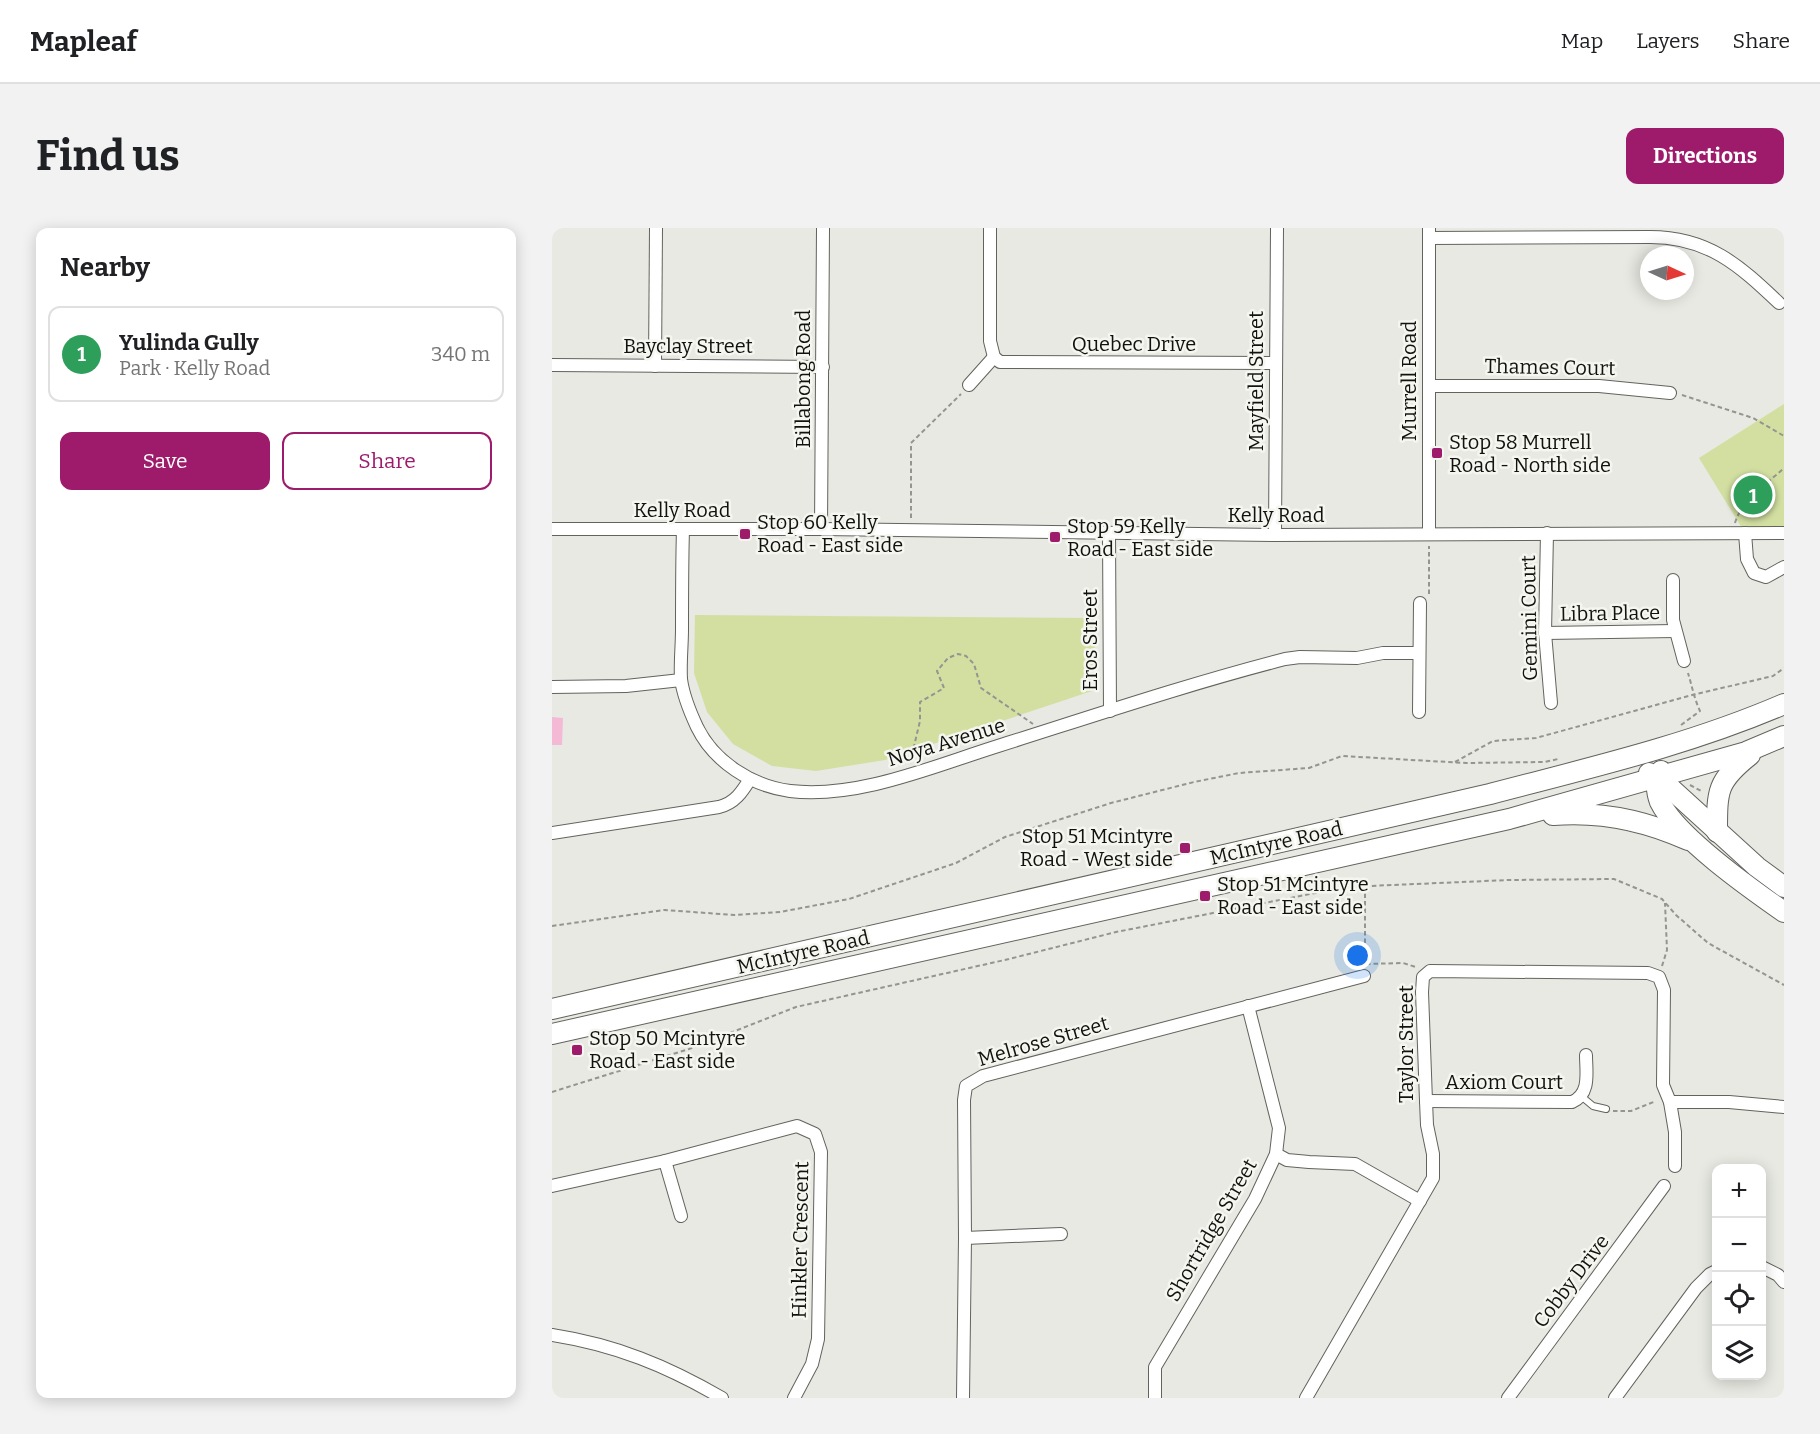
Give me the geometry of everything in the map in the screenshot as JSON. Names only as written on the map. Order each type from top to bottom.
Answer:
[{"type":"main road","name":"McIntyre Road","points":[[552,1010],[1490,794],[1711,733],[1784,704]]},
{"type":"main road","points":[[1711,733],[1670,762],[1657,777],[1656,788],[1664,808],[1698,845],[1784,912]]},
{"type":"main road","name":"McIntyre Road","points":[[552,1034],[1509,819],[1761,746],[1784,736]]},
{"type":"main road","points":[[1718,832],[1717,806],[1722,784],[1733,768],[1761,746]]},
{"type":"main road","points":[[1490,794],[1531,793],[1639,770],[1657,777],[1757,867],[1784,887]]},
{"type":"main road","points":[[1509,819],[1573,813],[1598,814],[1644,823],[1698,845]]},
{"type":"street","points":[[655,366],[656,228]]},
{"type":"street","name":"Billabong Road","points":[[821,529],[823,228]]},
{"type":"street","points":[[969,385],[994,357],[990,330],[990,228]]},
{"type":"street","name":"Mayfield Street","points":[[1275,535],[1277,228]]},
{"type":"street","points":[[1429,233],[1564,233],[1673,237],[1713,250],[1731,261],[1779,303]]},
{"type":"street","name":"Murrell Road","points":[[1429,233],[1429,534]]},
{"type":"street","name":"Quebec Drive","points":[[994,357],[1004,363],[1275,363]]},
{"type":"street","name":"Bayclay Street","points":[[552,364],[823,367]]},
{"type":"street","name":"Thames Court","points":[[1429,387],[1599,386],[1670,393]]},
{"type":"street","name":"Kelly Road","points":[[552,528],[1275,535],[1547,532],[1784,533]]},
{"type":"street","name":"Noya Avenue","points":[[682,529],[681,680],[690,711],[704,739],[713,751],[733,768],[750,779],[790,791],[815,792],[868,785],[906,775],[1285,659],[1357,658],[1383,653],[1419,653]]},
{"type":"street","name":"Gemini Court","points":[[1547,532],[1545,633],[1551,703]]},
{"type":"street","name":"Eros Street","points":[[1109,533],[1110,711]]},
{"type":"street","points":[[1738,533],[1754,573],[1766,577],[1784,567]]},
{"type":"street","name":"Libra Place","points":[[1673,580],[1672,610],[1675,631],[1684,661]]},
{"type":"street","points":[[1419,712],[1420,603]]},
{"type":"street","name":"Libra Place","points":[[1545,633],[1675,631]]},
{"type":"street","points":[[552,687],[626,686],[681,680]]},
{"type":"street","points":[[552,833],[720,807],[732,802],[750,779]]},
{"type":"street","name":"Melrose Street","points":[[963,1398],[964,1100],[966,1086],[983,1076],[1248,1006],[1365,970]]},
{"type":"street","name":"Taylor Street","points":[[1306,1398],[1433,1178],[1427,1125],[1423,977],[1430,972],[1648,972],[1659,976]]},
{"type":"street","points":[[1659,976],[1664,990],[1663,1085],[1675,1132],[1675,1166]]},
{"type":"street","name":"Shortridge Street","points":[[1155,1398],[1155,1367],[1255,1199],[1276,1154],[1279,1128],[1248,1006]]},
{"type":"street","name":"Axiom Court","points":[[1426,1101],[1572,1102],[1581,1096],[1586,1086],[1586,1055]]},
{"type":"street","points":[[1666,1100],[1784,1107]]},
{"type":"street","name":"Hinkler Crescent","points":[[552,1186],[665,1161],[797,1126],[815,1134],[821,1152],[818,1339],[812,1364],[794,1398]]},
{"type":"street","points":[[1276,1154],[1287,1160],[1355,1164],[1420,1201]]},
{"type":"street","points":[[665,1161],[681,1216]]},
{"type":"street","name":"Cobby Drive","points":[[1508,1398],[1664,1186]]},
{"type":"street","points":[[965,1238],[1061,1234]]},
{"type":"street","points":[[1766,1269],[1778,1275],[1784,1282]]},
{"type":"street","points":[[1615,1398],[1696,1288],[1714,1272]]},
{"type":"street","points":[[552,1335],[620,1351],[646,1360],[681,1375],[722,1398]]},
{"type":"lane","name":"Axiom Court","points":[[1581,1096],[1593,1106],[1609,1110]]},
{"type":"path","points":[[911,530],[911,443],[969,385]]},
{"type":"path","points":[[1670,393],[1688,396],[1753,418],[1784,436]]},
{"type":"path","points":[[1738,533],[1739,512],[1784,468]]},
{"type":"path","points":[[1420,603],[1429,594],[1429,534]]},
{"type":"path","points":[[906,775],[917,738],[920,702],[944,688],[937,671],[948,658],[958,654],[966,656],[974,664],[981,688],[1027,718],[1041,732]]},
{"type":"path","points":[[1677,728],[1700,711],[1692,694],[1693,690],[1684,661]]},
{"type":"path","points":[[1455,762],[1493,741],[1536,738],[1692,694],[1773,676],[1784,668]]},
{"type":"path","points":[[552,926],[664,910],[735,915],[780,912],[849,899],[956,863],[1005,837],[1090,810],[1194,782],[1239,773],[1309,768],[1342,756],[1455,762],[1545,762],[1565,758]]},
{"type":"path","points":[[552,1092],[689,1049],[796,1007],[1009,959],[1116,932],[1278,899],[1365,885],[1614,879],[1662,899],[1708,943],[1784,985]]},
{"type":"path","points":[[1365,885],[1365,970],[1403,963],[1430,972]]},
{"type":"path","points":[[1659,976],[1667,950],[1665,903]]},
{"type":"path","points":[[1609,1110],[1631,1111],[1666,1100]]},
{"type":"green space","points":[[1784,404],[1784,533],[1745,533],[1699,458]]},
{"type":"green space","points":[[695,615],[1095,618],[1095,690],[885,760],[816,771],[772,766],[733,744],[707,712],[694,673]]},
{"type":"building","points":[[552,717],[563,718],[562,745],[552,745]]},
{"type":"place","name":"Stop 58 Murrell Road - North side","points":[[1437,453]]},
{"type":"place","name":"Yulinda Gully","points":[[1753,495]]},
{"type":"place","name":"Stop 60 Kelly Road - East side","points":[[745,534]]},
{"type":"place","name":"Stop 59 Kelly Road - East side","points":[[1055,537]]},
{"type":"place","name":"Stop 51 Mcintyre Road - West side","points":[[1185,848]]},
{"type":"place","name":"Stop 51 Mcintyre Road - East side","points":[[1205,896]]},
{"type":"place","name":"Stop 50 Mcintyre Road - East side","points":[[577,1050]]}]
